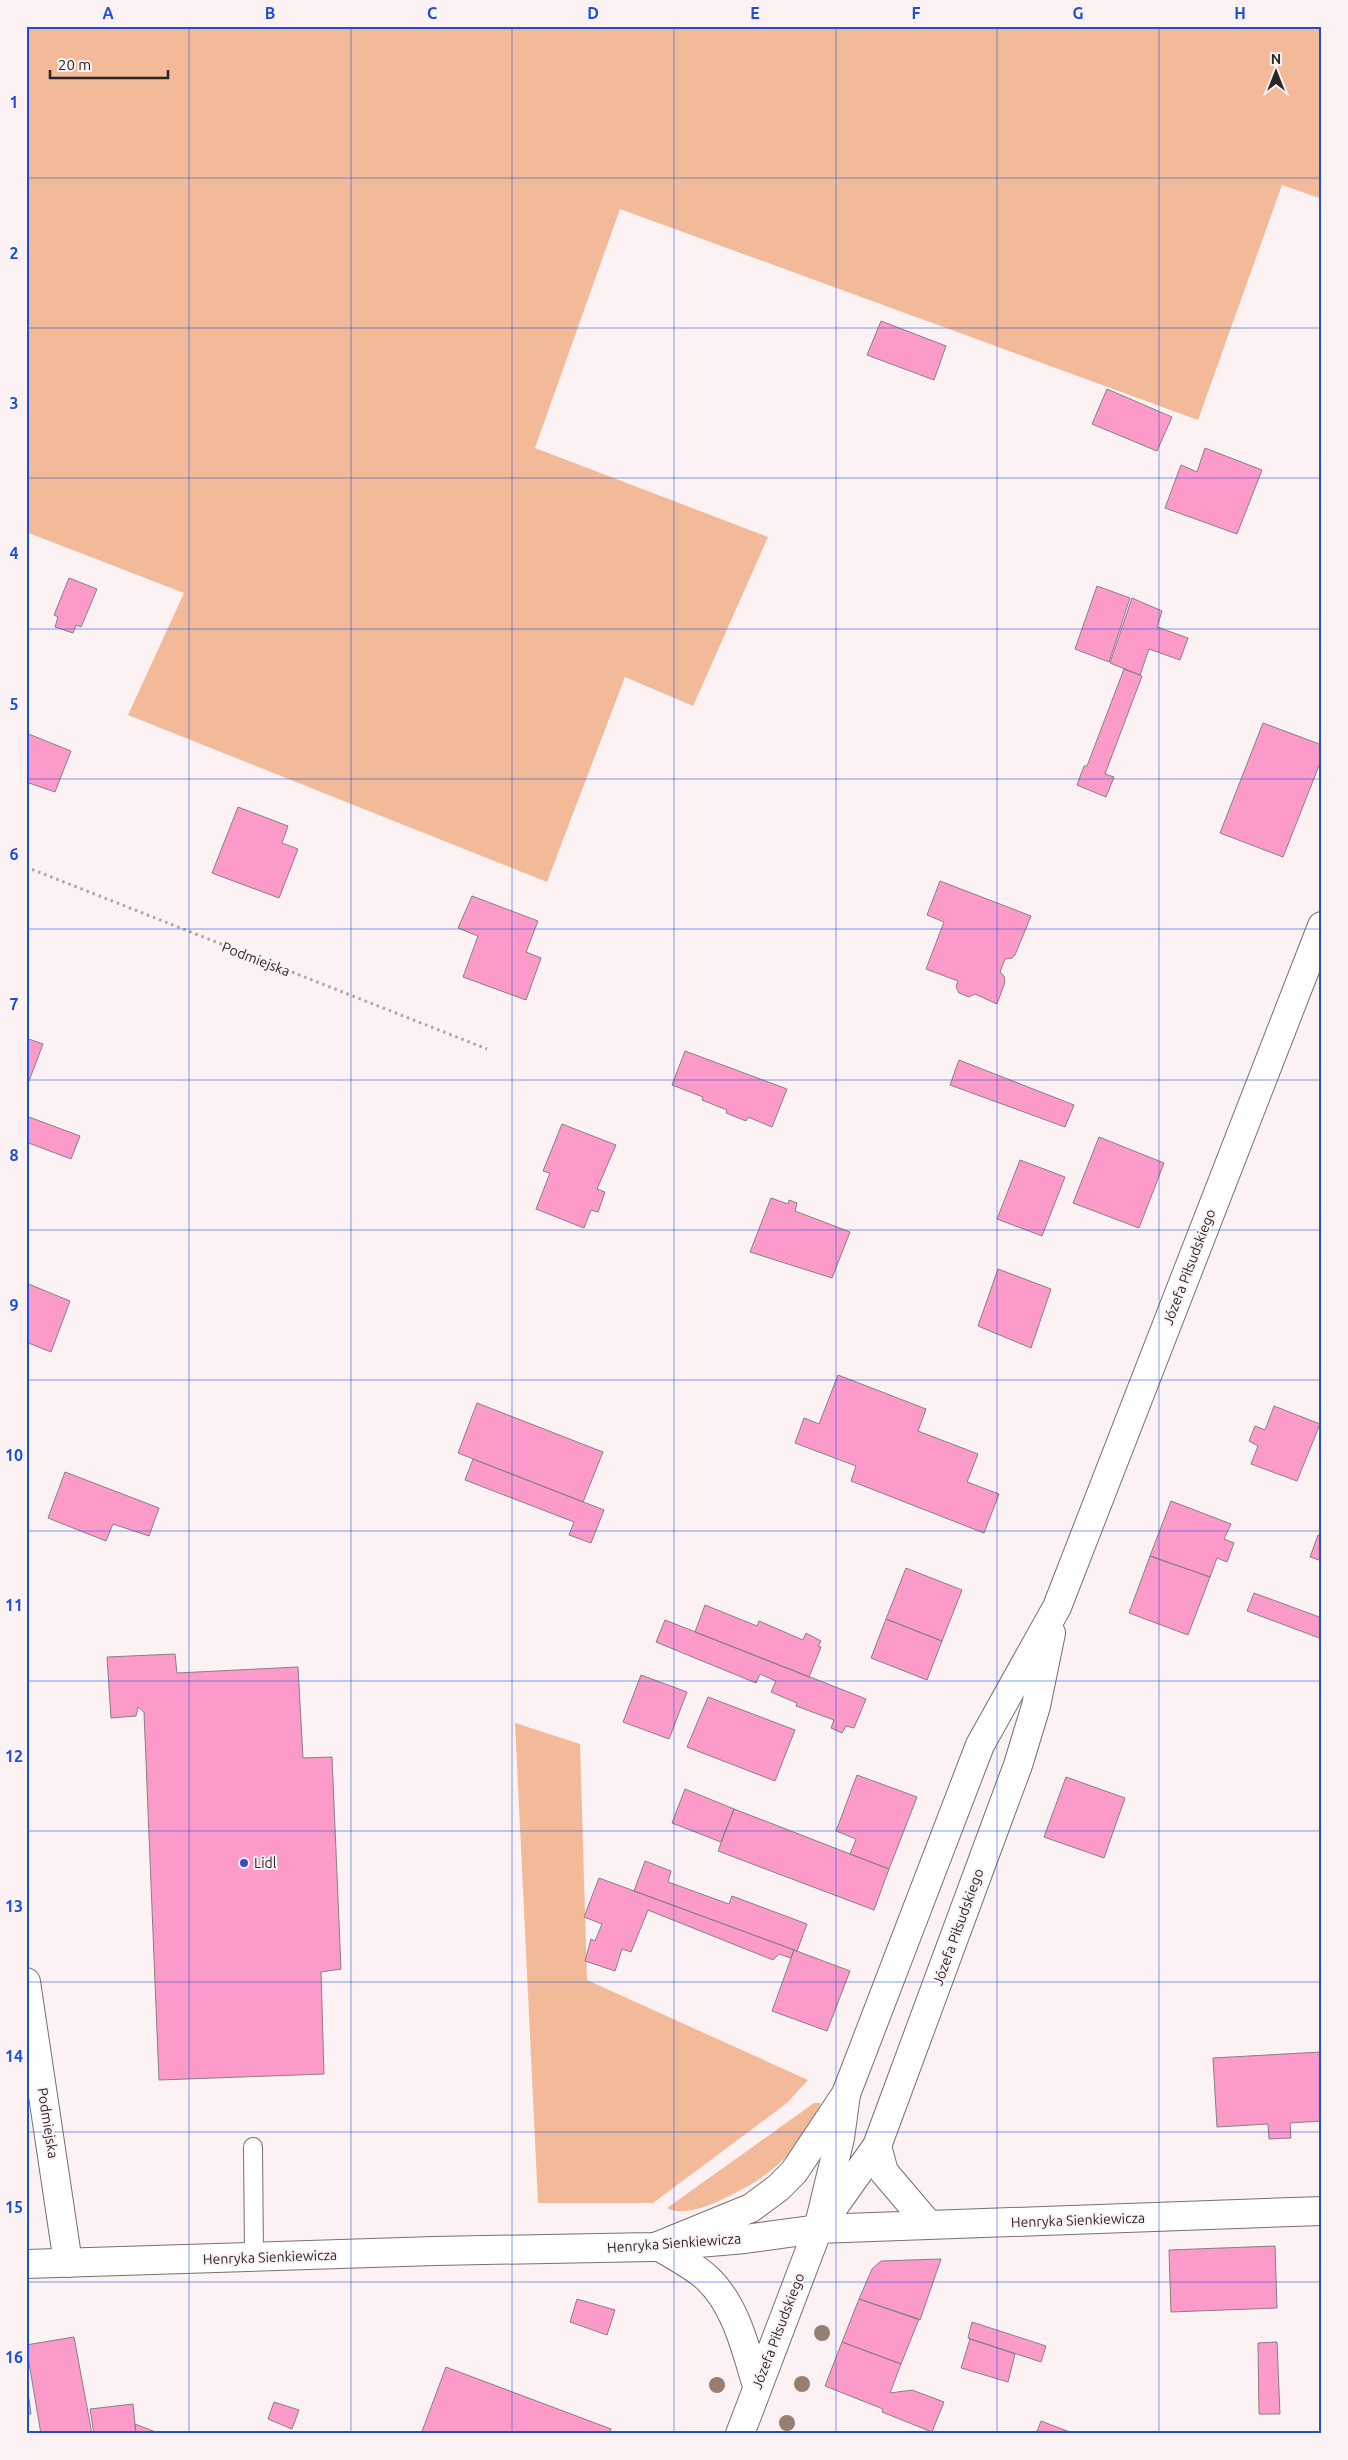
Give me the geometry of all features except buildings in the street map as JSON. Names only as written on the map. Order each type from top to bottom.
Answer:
[{"type":"main road","name":"Józefa Piłsudskiego","points":[[740,2434],[818,2229],[840,2138],[846,2094],[980,1745],[1057,1607],[1322,926]]},
{"type":"main road","name":"Józefa Piłsudskiego","points":[[818,2229],[877,2146],[1018,1765],[1036,1706],[1057,1607]]},
{"type":"main road","name":"Podmiejska","points":[[26,1982],[68,2263]]},
{"type":"main road","points":[[658,2246],[751,2208],[778,2188],[794,2172],[846,2094]]},
{"type":"main road","points":[[877,2146],[884,2172],[929,2225]]},
{"type":"main road","name":"Henryka Sienkiewicza","points":[[26,2264],[658,2246],[745,2239],[818,2229],[1322,2211]]},
{"type":"main road","points":[[658,2246],[706,2277],[716,2288],[727,2304],[740,2333],[757,2386]]},
{"type":"lane","points":[[253,2147],[254,2257]]},
{"type":"path","name":"Podmiejska","points":[[26,867],[487,1049]]},
{"type":"shaded area","points":[[26,26],[1322,26],[1322,199],[1282,185],[1198,420],[620,209],[535,448],[768,537],[693,706],[625,677],[547,882],[128,715],[184,593],[26,532]]},
{"type":"shaded area","points":[[515,1723],[580,1744],[587,1980],[808,2080],[787,2103],[653,2203],[538,2203]]},
{"type":"shaded area","points":[[814,2103],[821,2103],[812,2122],[801,2138],[790,2153],[763,2176],[731,2195],[702,2208],[677,2211],[667,2208]]},
{"type":"place","name":"Lidl","points":[[244,1863]]}]
